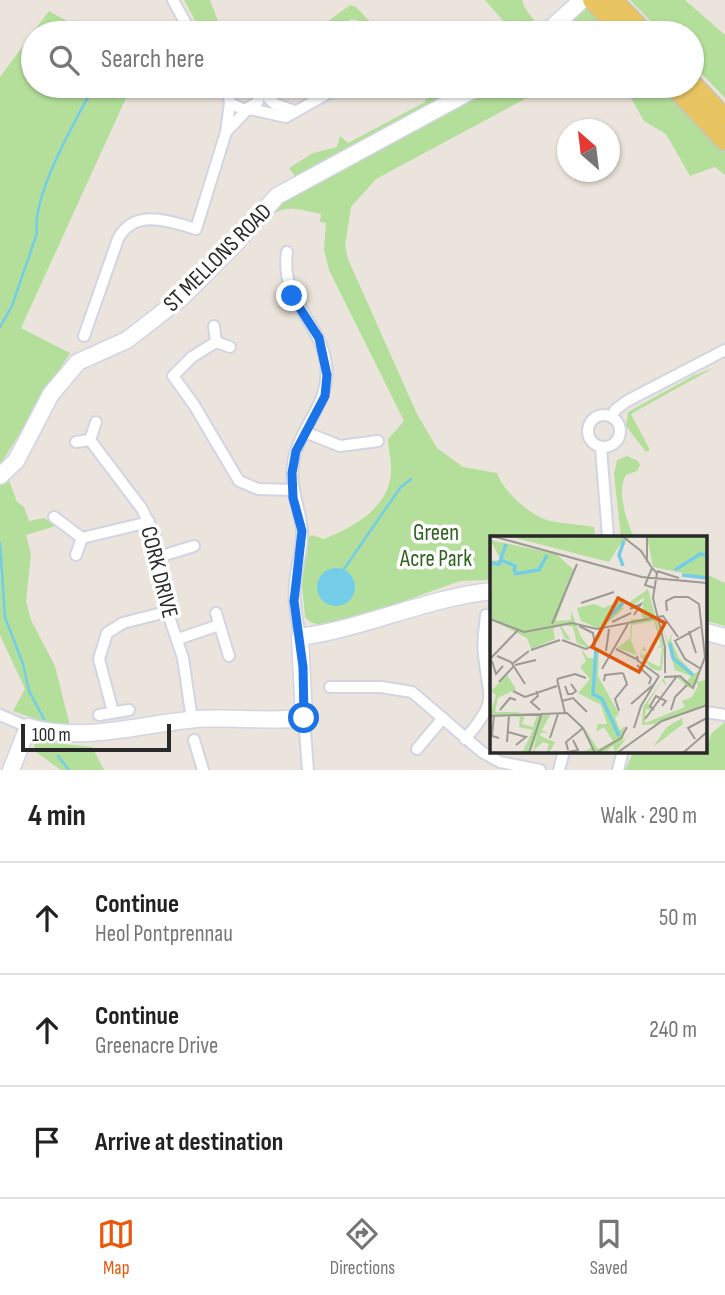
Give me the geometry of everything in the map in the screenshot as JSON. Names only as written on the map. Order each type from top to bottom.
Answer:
[{"type":"main road","points":[[560,21],[582,0]]},
{"type":"main road","points":[[592,0],[612,21]]},
{"type":"main road","points":[[613,0],[633,21]]},
{"type":"main road","points":[[704,96],[725,118]]},
{"type":"main road","name":"ST MELLONS ROAD","points":[[0,476],[16,461],[51,394],[78,362],[127,340],[181,298],[236,243],[277,196],[458,98]]},
{"type":"main road","points":[[684,98],[725,141]]},
{"type":"main road","points":[[11,770],[28,727],[80,734],[192,720],[268,721],[304,718],[300,637],[347,629],[441,599],[490,591]]},
{"type":"main road","points":[[708,633],[725,638]]},
{"type":"street","points":[[173,0],[184,21]]},
{"type":"street","points":[[227,98],[238,109],[286,117],[319,98]]},
{"type":"street","points":[[192,242],[226,132],[230,98]]},
{"type":"street","points":[[226,132],[259,98]]},
{"type":"street","points":[[269,98],[275,104],[295,111]]},
{"type":"street","points":[[84,336],[118,239],[125,228],[154,218],[196,229]]},
{"type":"street","points":[[286,252],[285,265],[292,296],[319,338],[326,365],[325,396],[294,458],[292,490],[302,531],[294,591],[300,637]]},
{"type":"street","points":[[272,264],[285,265]]},
{"type":"street","points":[[214,326],[216,342]]},
{"type":"street","points":[[216,342],[168,374],[194,405],[239,481],[258,489],[292,490]]},
{"type":"street","points":[[216,342],[230,347]]},
{"type":"street","points":[[612,417],[615,410],[627,401],[725,351]]},
{"type":"street","points":[[598,416],[612,417],[619,426],[619,436],[613,445],[601,448],[592,443],[587,429],[598,416]]},
{"type":"street","points":[[76,442],[90,440],[96,422]]},
{"type":"street","points":[[305,432],[340,446],[378,441]]},
{"type":"street","name":"CORK DRIVE","points":[[90,440],[149,522],[154,534],[155,558],[166,612],[178,639],[186,671],[192,720]]},
{"type":"street","points":[[601,448],[608,536]]},
{"type":"street","points":[[54,517],[82,538]]},
{"type":"street","points":[[82,538],[149,522]]},
{"type":"street","points":[[75,555],[82,538]]},
{"type":"street","points":[[155,558],[194,546]]},
{"type":"street","points":[[113,712],[99,660],[107,633],[123,623],[166,612]]},
{"type":"street","name":"CORK DRIVE","points":[[216,613],[229,656]]},
{"type":"street","points":[[486,615],[483,652],[490,678]]},
{"type":"street","name":"CORK DRIVE","points":[[178,639],[219,625]]},
{"type":"street","points":[[330,688],[382,687],[412,692],[492,759],[510,767],[540,770]]},
{"type":"street","points":[[465,738],[487,712],[490,690]]},
{"type":"street","points":[[99,715],[129,710]]},
{"type":"street","points":[[0,715],[28,727]]},
{"type":"street","points":[[304,718],[308,770]]},
{"type":"street","points":[[417,749],[443,718]]},
{"type":"street","points":[[194,740],[203,770]]},
{"type":"street","points":[[559,770],[564,752]]},
{"type":"street","points":[[618,770],[623,752]]},
{"type":"green space","points":[[184,0],[210,0],[218,21],[195,21]]},
{"type":"green space","points":[[485,0],[522,0],[534,21],[503,21]]},
{"type":"green space","points":[[630,0],[685,0],[725,35],[725,98],[704,76],[704,21],[650,21]]},
{"type":"green space","points":[[350,5],[356,7],[369,21],[351,19],[328,21]]},
{"type":"green space","points":[[587,8],[600,21],[568,21]]},
{"type":"green space","points":[[49,11],[67,21],[42,21]]},
{"type":"green space","points":[[21,49],[21,98],[126,98],[21,328],[70,353],[0,465],[0,77]]},
{"type":"green space","points":[[427,98],[450,98],[299,182],[289,168],[313,153],[337,147],[340,136],[348,143],[425,102]]},
{"type":"green space","name":"Green Acre Park","points":[[462,98],[527,98],[376,179],[351,207],[345,246],[348,259],[417,414],[437,448],[463,467],[497,473],[510,494],[537,516],[556,522],[594,527],[595,536],[490,536],[490,580],[460,581],[365,615],[322,626],[305,617],[302,586],[307,538],[312,535],[324,539],[336,534],[359,521],[379,504],[390,481],[388,439],[404,421],[329,270],[324,249],[326,223],[320,222],[321,214],[286,209],[255,225],[275,201]]},
{"type":"green space","points":[[631,98],[674,98],[725,152],[725,175],[715,167],[690,176],[666,134],[644,121]]},
{"type":"green space","points":[[715,367],[631,414],[650,450],[646,452],[626,426],[628,412],[693,376]]},
{"type":"green space","points":[[627,456],[638,461],[640,465],[637,471],[626,475],[622,489],[626,515],[634,536],[621,536],[614,474],[617,460]]},
{"type":"green space","points":[[7,475],[17,502],[24,507],[29,521],[44,518],[56,526],[26,535],[31,554],[26,601],[31,620],[55,666],[70,726],[38,720],[13,711],[25,689],[0,635],[0,482]]},
{"type":"green space","points":[[708,575],[725,583],[725,626],[708,622]]},
{"type":"green space","points":[[725,722],[725,770],[625,770],[634,752],[708,752],[711,734]]},
{"type":"green space","points":[[37,741],[92,747],[104,770],[61,770],[36,752],[34,745]]},
{"type":"water","points":[[336,568],[349,574],[355,587],[349,600],[336,606],[323,600],[317,587],[323,574]]},
{"type":"waterway","points":[[0,327],[12,306],[37,233],[41,199],[56,158],[88,98]]},
{"type":"waterway","points":[[344,569],[400,488],[411,479]]},
{"type":"waterway","points":[[0,543],[5,617],[23,664],[29,691],[44,719]]},
{"type":"waterway","points":[[58,756],[69,770]]},
{"type":"route","points":[[292,296],[319,338],[325,355],[327,375],[325,396],[296,451],[292,473],[293,498],[302,531],[294,601],[303,667],[304,718]]}]
